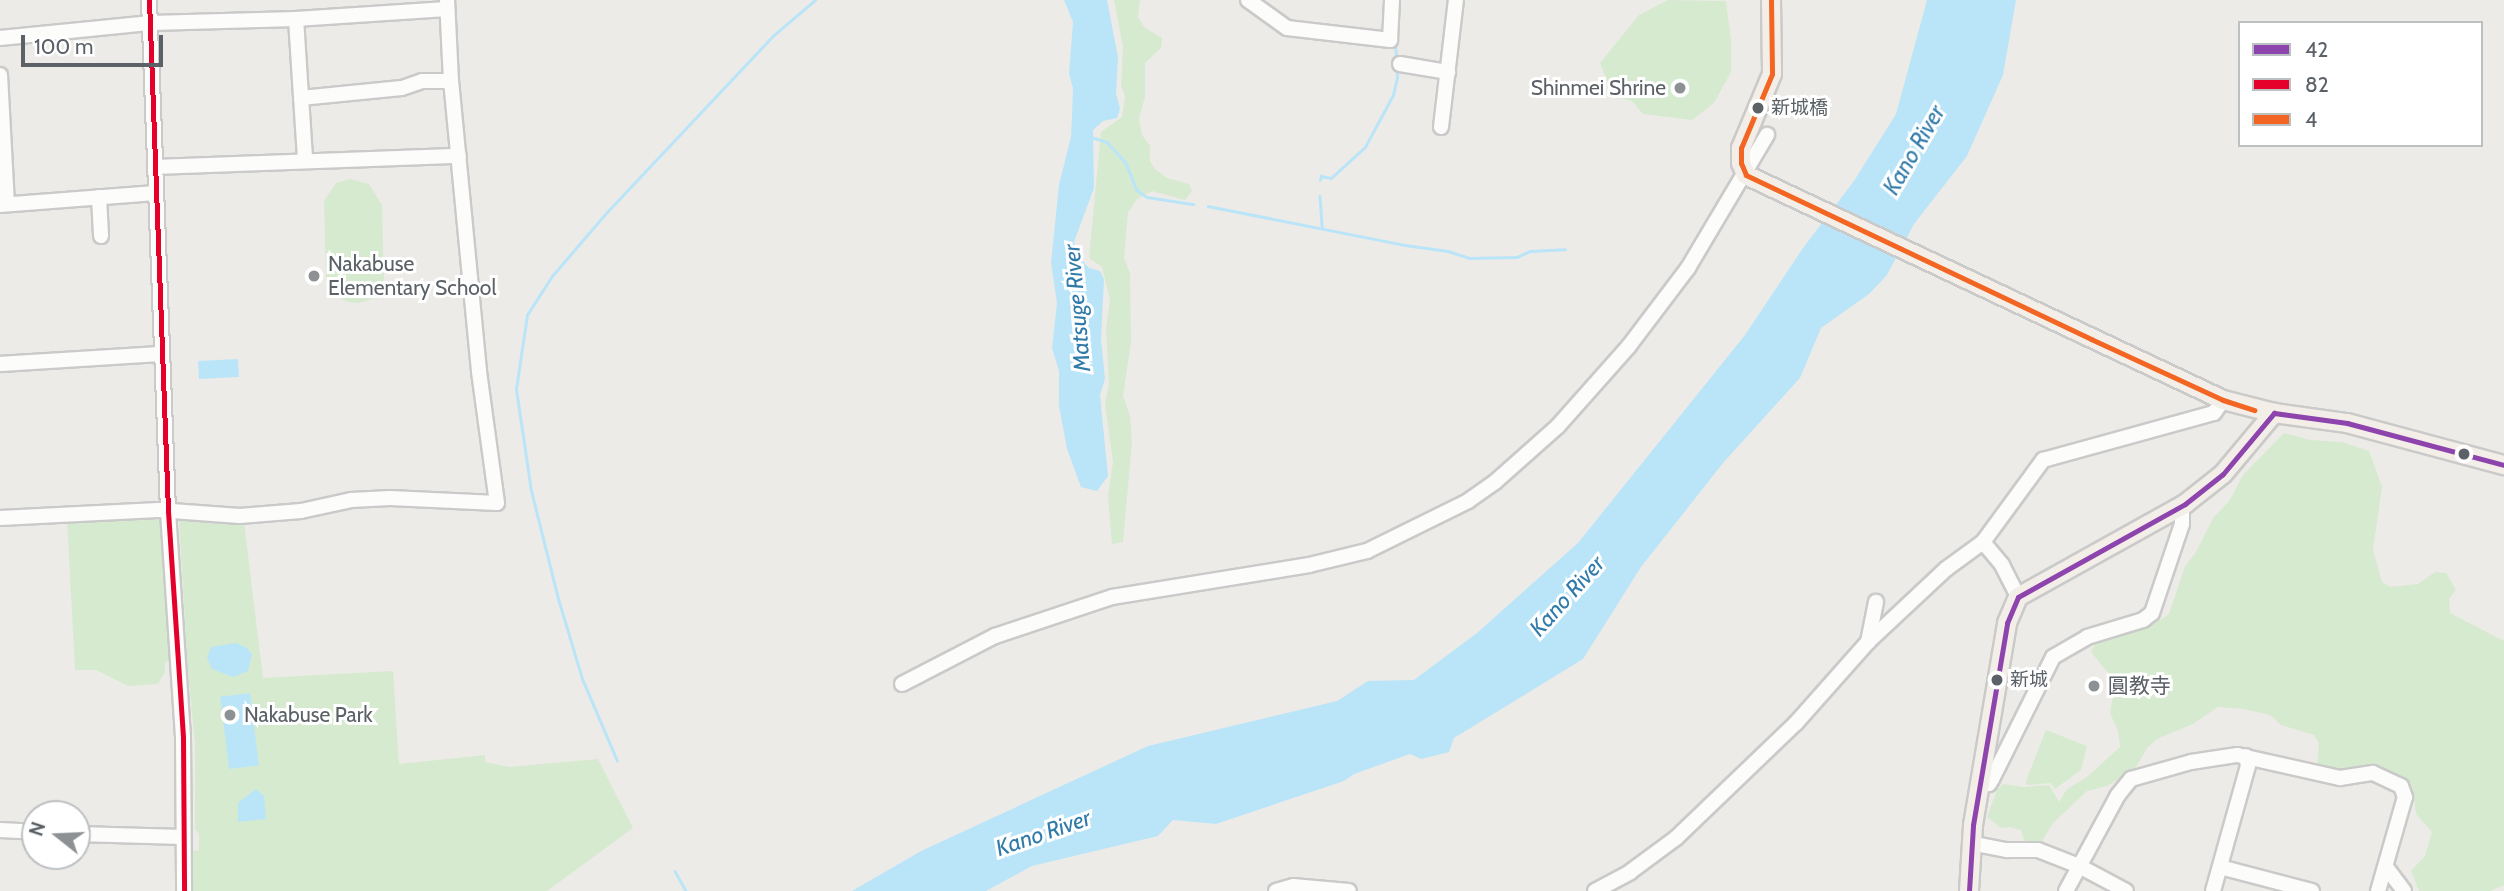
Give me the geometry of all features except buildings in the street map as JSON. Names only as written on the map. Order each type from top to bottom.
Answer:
[{"type":"main road","points":[[1771,0],[1772,74],[1741,148],[1746,174],[2223,400],[2274,414],[2347,423],[2504,465]]},
{"type":"main road","points":[[1969,891],[1970,843],[1982,785],[2007,623],[2018,597],[2182,506],[2223,474],[2274,414]]},
{"type":"street","points":[[149,0],[168,511],[183,738],[184,891]]},
{"type":"street","points":[[1248,0],[1287,28],[1390,40],[1392,0]]},
{"type":"street","points":[[1441,127],[1455,0]]},
{"type":"street","points":[[0,38],[151,23],[296,19],[447,4],[451,81],[479,371],[498,498],[494,503],[432,498],[365,499],[310,510],[240,516],[168,511],[0,518]]},
{"type":"street","points":[[296,19],[305,160]]},
{"type":"street","points":[[1400,64],[1448,72]]},
{"type":"street","points":[[0,75],[4,205],[156,193]]},
{"type":"street","points":[[301,97],[402,88],[422,81],[451,81]]},
{"type":"street","points":[[902,684],[995,636],[1112,597],[1309,565],[1367,551],[1468,501],[1523,458],[1588,396],[1688,268],[1768,135]]},
{"type":"street","points":[[155,167],[458,156]]},
{"type":"street","points":[[99,197],[101,236]]},
{"type":"street","points":[[0,364],[161,354]]},
{"type":"street","points":[[1595,891],[1630,872],[1676,838],[1796,723],[1868,642],[1946,569],[1983,542],[2043,460],[2214,413],[2223,400]]},
{"type":"street","points":[[1982,785],[1989,784],[1992,779],[2050,660],[2087,637],[2143,620],[2151,613],[2182,524],[2182,506]]},
{"type":"street","points":[[1983,542],[2002,565],[2018,597]]},
{"type":"street","points":[[1868,642],[1876,602]]},
{"type":"street","points":[[2213,891],[2248,765],[2246,755]]},
{"type":"street","points":[[2066,891],[2131,779],[2191,762],[2246,755],[2340,778],[2373,773],[2401,786],[2405,797],[2378,891]]},
{"type":"street","points":[[0,830],[21,831]]},
{"type":"street","points":[[91,834],[183,837]]},
{"type":"street","points":[[1970,843],[2007,850],[2038,849],[2080,866],[2102,886],[2126,891]]},
{"type":"street","points":[[2220,867],[2312,891]]},
{"type":"street","points":[[2386,867],[2404,891]]},
{"type":"street","points":[[1276,891],[1293,886],[1349,891]]},
{"type":"green space","points":[[1114,0],[1140,0],[1138,17],[1144,27],[1162,38],[1161,48],[1145,63],[1145,97],[1139,118],[1142,135],[1150,146],[1150,161],[1155,169],[1167,178],[1189,184],[1192,191],[1185,200],[1152,191],[1137,199],[1128,213],[1124,258],[1130,273],[1131,342],[1123,396],[1130,416],[1132,442],[1123,542],[1112,544],[1108,495],[1113,462],[1105,404],[1109,383],[1106,329],[1110,300],[1102,267],[1089,258],[1101,132],[1122,117],[1125,96],[1121,86],[1123,47]]},
{"type":"green space","points":[[1668,0],[1726,1],[1731,40],[1731,72],[1714,103],[1692,120],[1643,114],[1632,101],[1613,96],[1600,63],[1639,15]]},
{"type":"green space","points":[[350,179],[369,184],[382,205],[384,284],[372,299],[359,303],[348,302],[333,294],[326,279],[324,201],[336,183]]},
{"type":"green space","points":[[2284,433],[2310,440],[2342,442],[2369,451],[2382,487],[2373,550],[2382,582],[2390,587],[2418,584],[2435,572],[2446,573],[2456,590],[2449,599],[2450,613],[2504,641],[2504,885],[2490,891],[2419,891],[2411,871],[2425,856],[2432,832],[2416,814],[2413,789],[2404,781],[2374,767],[2339,772],[2317,768],[2319,743],[2314,735],[2281,725],[2270,715],[2244,709],[2218,707],[2193,724],[2157,739],[2147,748],[2135,769],[2107,786],[2087,791],[2053,823],[2039,846],[2024,840],[2021,830],[2001,828],[1987,817],[1997,790],[2003,784],[2023,787],[2049,785],[2059,802],[2067,789],[2087,777],[2120,747],[2118,731],[2110,713],[2115,681],[2091,652],[2095,644],[2147,628],[2169,614],[2185,566],[2196,552],[2213,518],[2230,500],[2243,475]]},
{"type":"green space","name":"Nakabuse Park","points":[[155,513],[157,520],[162,522],[171,658],[187,656],[179,521],[244,522],[263,678],[393,671],[399,764],[485,755],[485,762],[509,767],[598,759],[633,828],[547,891],[188,891],[188,852],[199,850],[199,834],[195,829],[195,744],[187,660],[165,662],[165,672],[158,684],[128,686],[96,670],[75,670],[67,519]]},
{"type":"green space","points":[[2046,730],[2087,746],[2081,770],[2055,789],[2051,783],[2027,785],[2026,781]]},
{"type":"water","name":"Matsuge River","points":[[1064,0],[1107,0],[1118,57],[1116,93],[1120,109],[1117,118],[1103,121],[1093,130],[1094,188],[1074,242],[1079,257],[1089,268],[1100,271],[1104,279],[1101,339],[1105,379],[1100,395],[1108,476],[1097,491],[1081,487],[1067,449],[1059,406],[1059,371],[1052,348],[1057,303],[1051,263],[1059,185],[1071,137],[1073,88],[1069,74],[1073,22]]},
{"type":"water","name":"Kano River","points":[[1927,0],[2016,0],[2003,75],[1967,156],[1914,224],[1887,275],[1869,294],[1821,328],[1800,378],[1723,463],[1641,567],[1583,659],[1454,738],[1449,752],[1421,759],[1410,754],[1354,774],[1344,781],[1216,824],[1173,820],[1158,836],[1032,866],[986,891],[852,891],[921,851],[1148,746],[1337,701],[1368,681],[1414,680],[1477,633],[1578,543],[1745,335],[1803,248],[1854,181],[1896,114]]},
{"type":"water","points":[[238,359],[239,377],[199,379],[198,361]]},
{"type":"water","points":[[236,643],[247,648],[252,654],[248,671],[233,677],[212,669],[207,658],[211,647]]},
{"type":"water","points":[[250,693],[259,765],[229,769],[220,697]]},
{"type":"water","points":[[256,789],[264,796],[266,819],[238,822],[238,803]]},
{"type":"waterway","points":[[617,761],[582,679],[558,599],[531,491],[516,389],[527,315],[552,276],[607,212],[774,35],[815,0]]},
{"type":"waterway","points":[[1320,180],[1321,176],[1331,178],[1365,147],[1393,95],[1397,78],[1395,42]]},
{"type":"waterway","points":[[1091,137],[1107,142],[1126,163],[1137,190],[1147,197],[1193,204]]},
{"type":"waterway","points":[[1320,196],[1322,227]]},
{"type":"waterway","points":[[1208,206],[1448,251],[1469,258],[1517,257],[1530,251],[1565,249]]},
{"type":"waterway","points":[[675,871],[686,891]]},
{"type":"transit line","name":"82","points":[[149,0],[168,511],[183,738],[184,891]]},
{"type":"transit line","name":"4","points":[[1771,0],[1772,74],[1741,148],[1741,163],[1746,175],[2091,339],[2223,400],[2254,410]]},
{"type":"transit line","name":"42","points":[[1969,891],[1973,825],[2007,623],[2018,597],[2185,504],[2223,474],[2274,413],[2347,423],[2504,465]]},
{"type":"place","name":"Shinmei Shrine","points":[[1680,88]]},
{"type":"place","name":"新城橋","points":[[1758,108]]},
{"type":"place","name":"Nakabuse Elementary School","points":[[314,276]]},
{"type":"place","name":"新城","points":[[1997,680]]},
{"type":"place","name":"圓教寺","points":[[2094,686]]},
{"type":"place","name":"Nakabuse Park","points":[[230,715]]}]
